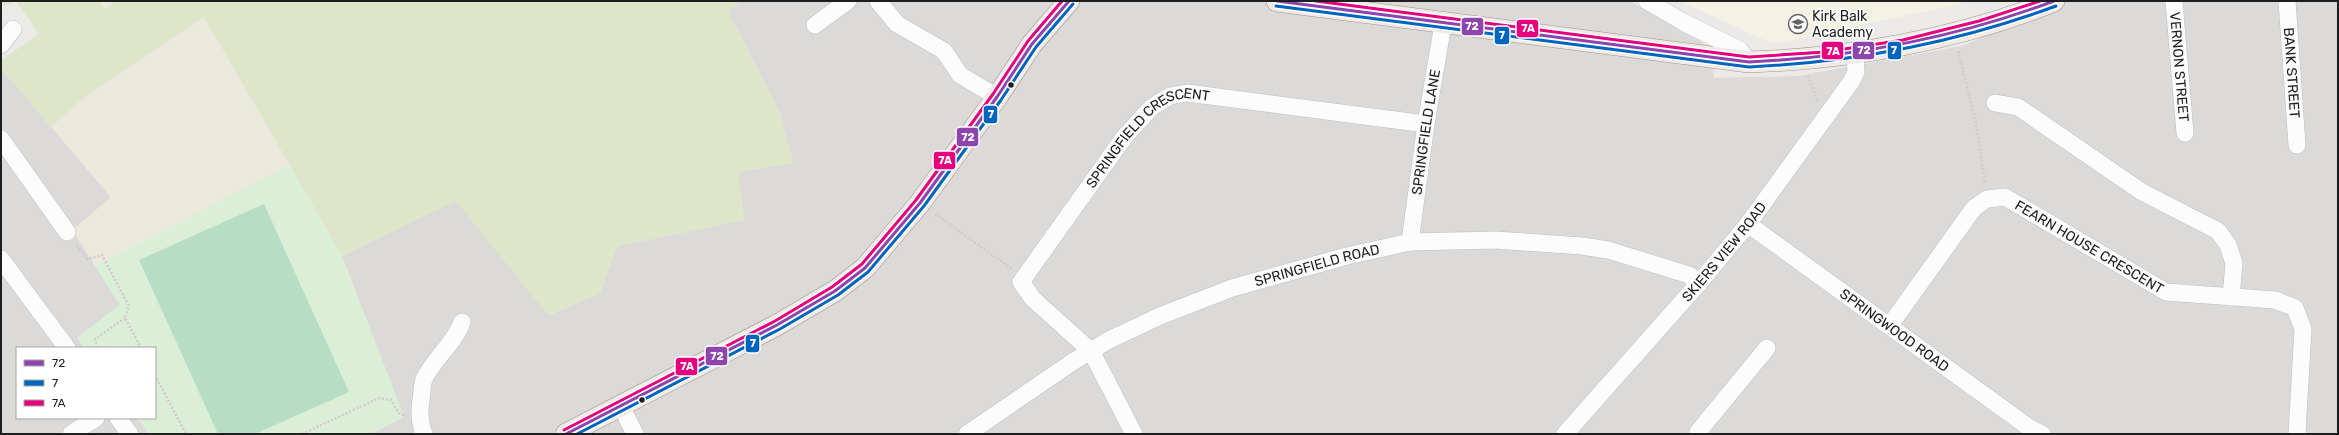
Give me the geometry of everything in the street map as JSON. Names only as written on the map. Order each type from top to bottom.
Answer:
[{"type":"main road","points":[[566,434],[777,324],[835,291],[865,268],[920,203],[1032,44],[1069,1]]},
{"type":"main road","points":[[1277,1],[1443,24],[1749,62],[1802,60],[1854,53],[1954,33],[1998,21],[2054,1]]},
{"type":"street","points":[[815,25],[848,1]]},
{"type":"street","points":[[878,1],[897,24],[944,51],[960,75],[996,97]]},
{"type":"street","points":[[1647,1],[1683,22],[1740,50],[1749,62]]},
{"type":"street","name":"VERNON STREET","points":[[2174,1],[2185,133]]},
{"type":"street","name":"BANK STREET","points":[[2287,1],[2297,145]]},
{"type":"street","name":"SPRINGFIELD LANE","points":[[1410,242],[1426,124],[1443,24]]},
{"type":"street","points":[[1,45],[14,30]]},
{"type":"street","name":"SKIERS VIEW ROAD","points":[[1565,434],[1699,283],[1748,224],[1856,72],[1854,53]]},
{"type":"street","name":"SPRINGFIELD CRESCENT","points":[[1024,278],[1125,136],[1152,107],[1170,96],[1187,93],[1426,124]]},
{"type":"street","points":[[1995,103],[2018,107],[2142,192],[2218,231],[2228,245],[2234,263],[2231,297]]},
{"type":"street","points":[[1,139],[67,232]]},
{"type":"street","name":"FEARN HOUSE CRESCENT","points":[[1988,199],[2005,197],[2166,292],[2275,300],[2295,308],[2303,329],[2296,434]]},
{"type":"street","points":[[1890,325],[1974,208],[1988,199]]},
{"type":"street","name":"SPRINGWOOD ROAD","points":[[1748,224],[1890,325],[2030,428],[2042,434]]},
{"type":"street","name":"SPRINGFIELD ROAD","points":[[967,434],[1091,351],[1160,316],[1232,288],[1347,256],[1410,242],[1495,240],[1608,250],[1689,275],[1699,283]]},
{"type":"street","points":[[1,259],[66,347]]},
{"type":"street","points":[[1024,278],[1020,282],[1025,291],[1091,351],[1134,434]]},
{"type":"street","points":[[423,430],[420,404],[424,380],[434,362],[458,333],[462,322]]},
{"type":"street","points":[[1700,434],[1698,432],[1767,348]]},
{"type":"street","points":[[621,406],[634,434]]},
{"type":"street","points":[[71,434],[94,419]]},
{"type":"street","points":[[119,419],[130,434]]},
{"type":"path","points":[[1954,33],[1976,123],[1988,199]]},
{"type":"path","points":[[1802,60],[1824,119]]},
{"type":"path","points":[[920,203],[1024,278]]},
{"type":"path","points":[[67,232],[87,259],[102,255],[130,306],[125,318],[95,339],[97,347]]},
{"type":"path","points":[[125,318],[140,347]]},
{"type":"path","points":[[156,378],[186,434]]},
{"type":"path","points":[[302,434],[379,398],[391,400],[399,413],[423,430]]},
{"type":"shaded area","points":[[99,1],[116,1],[105,9]]},
{"type":"shaded area","points":[[740,1],[1630,1],[1709,46],[1714,78],[1798,76],[1962,46],[2065,1],[2338,1],[2338,434],[371,434],[404,417],[342,256],[456,200],[549,315],[600,293],[617,246],[744,220],[738,172],[793,163],[779,111],[728,12]]},
{"type":"shaded area","name":"Kirk Balk Academy","points":[[1680,1],[1960,1],[1961,4],[1773,44]]},
{"type":"shaded area","points":[[204,17],[289,165],[95,266],[73,230],[111,197],[51,127],[86,96]]},
{"type":"shaded area","points":[[1,68],[111,197],[73,230],[120,305],[77,338],[83,347],[16,347],[16,419],[138,419],[149,434],[1,434]]},
{"type":"green space","points":[[1,1],[16,1],[1,7]]},
{"type":"green space","points":[[16,1],[99,1],[105,9],[116,1],[740,1],[728,12],[779,111],[793,163],[738,172],[744,220],[617,246],[600,293],[548,315],[456,201],[342,256],[204,17],[86,96],[51,127],[1,68],[1,60],[39,34]]},
{"type":"green space","points":[[289,165],[342,256],[404,417],[371,434],[149,434],[138,419],[156,419],[156,347],[83,347],[77,338],[120,305],[95,266]]},
{"type":"green space","points":[[264,204],[349,392],[255,434],[218,434],[139,260]]},
{"type":"transit line","name":"7A","points":[[564,430],[775,321],[832,287],[862,264],[916,200],[993,94],[1028,41],[1062,1]]},
{"type":"transit line","name":"72","points":[[566,434],[777,325],[835,291],[865,268],[920,203],[997,97],[1032,44],[1069,1]]},
{"type":"transit line","name":"72","points":[[1277,1],[1749,62],[1827,56],[1904,44],[1979,25],[2054,1]]},
{"type":"transit line","name":"7A","points":[[1316,1],[1749,57],[1825,52],[1903,40],[1979,21],[2040,1]]},
{"type":"transit line","name":"7","points":[[577,434],[780,329],[838,295],[868,272],[924,206],[1001,100],[1036,47],[1073,4]]},
{"type":"transit line","name":"7","points":[[1276,6],[1749,67],[1828,61],[1905,48],[1981,30],[2056,6]]},
{"type":"place","name":"Kirk Balk Academy","points":[[1798,24]]}]
